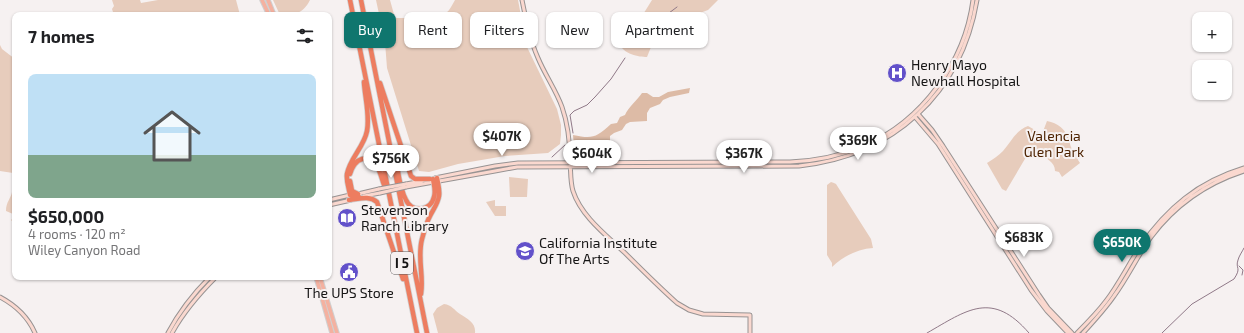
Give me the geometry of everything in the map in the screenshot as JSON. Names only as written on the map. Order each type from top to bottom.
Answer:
[{"type":"highway","name":"I 5","points":[[350,0],[416,333]]},
{"type":"highway","name":"I 5","points":[[361,0],[427,333]]},
{"type":"highway","points":[[375,68],[409,174],[415,179],[434,180]]},
{"type":"highway","points":[[350,198],[347,181],[348,171],[363,142],[367,126],[364,93],[364,70]]},
{"type":"highway","points":[[387,134],[396,156],[405,198],[409,205],[416,209],[420,209],[428,207],[431,204],[435,195],[434,180]]},
{"type":"highway","points":[[359,196],[352,191],[350,173],[357,161],[362,159],[371,160],[377,165],[383,185],[388,194]]},
{"type":"highway","points":[[421,299],[422,287],[420,250],[425,228],[439,197],[434,180]]},
{"type":"highway","points":[[350,198],[359,196]]},
{"type":"highway","points":[[350,198],[368,198],[377,202],[408,290]]},
{"type":"main road","points":[[262,0],[268,12]]},
{"type":"main road","points":[[268,0],[273,12]]},
{"type":"main road","points":[[522,0],[532,44],[538,59],[555,91],[566,120],[570,140],[570,167],[573,189],[582,210],[670,296],[686,308],[695,312],[714,315],[750,315],[750,333]]},
{"type":"main road","points":[[434,180],[494,170],[533,167],[627,164],[801,162],[836,156],[865,145],[884,135],[915,114],[935,89],[954,61],[971,13],[973,0]]},
{"type":"main road","points":[[359,196],[506,164],[570,162],[799,166],[825,163],[861,152],[886,139],[936,95],[957,62],[969,33],[975,14],[977,0]]},
{"type":"main road","points":[[915,114],[938,144],[1031,290],[1047,311],[1068,333]]},
{"type":"main road","points":[[915,114],[932,130],[943,146],[1048,308],[1072,333]]},
{"type":"main road","points":[[861,152],[865,145]]},
{"type":"main road","points":[[494,170],[506,164]]},
{"type":"main road","points":[[1083,333],[1115,295],[1151,232],[1162,218],[1190,193],[1219,177],[1244,169]]},
{"type":"main road","points":[[332,200],[350,198]]},
{"type":"main road","points":[[332,204],[350,198]]},
{"type":"main road","points":[[1077,333],[1105,303],[1141,250]]},
{"type":"main road","points":[[168,333],[184,306],[207,280]]},
{"type":"main road","points":[[172,333],[192,302],[213,280]]},
{"type":"main road","points":[[317,280],[332,333]]},
{"type":"main road","points":[[321,280],[337,333]]},
{"type":"main road","points":[[0,297],[11,303],[20,311],[35,333]]},
{"type":"green space","points":[[112,0],[140,0],[141,3],[158,0],[236,0],[239,12],[113,12],[112,9],[114,6]]},
{"type":"green space","points":[[273,0],[310,0],[300,12],[279,12]]},
{"type":"green space","points":[[376,0],[390,0],[393,12],[379,12]]},
{"type":"green space","points":[[455,0],[518,0],[520,12],[470,12],[470,48],[527,48],[557,109],[561,125],[560,144],[548,153],[505,156],[458,164],[429,172],[419,171],[387,68],[385,48],[396,48],[396,18],[404,18],[404,48],[462,48],[462,12],[447,12]]},
{"type":"green space","points":[[652,0],[718,0],[708,10],[703,12],[644,12]]},
{"type":"green space","points":[[0,45],[2,49],[12,57],[12,173],[0,171]]},
{"type":"green space","points":[[623,48],[651,48],[647,57],[628,53]]},
{"type":"green space","name":"Valencia Glen Park","points":[[1047,121],[1058,125],[1065,132],[1069,139],[1070,146],[1072,149],[1076,150],[1080,163],[1062,177],[1059,172],[1055,171],[1052,163],[1039,154],[1039,151],[1032,147],[1006,191],[1002,189],[987,163],[1003,151],[1020,130],[1028,126],[1042,134]]},
{"type":"green space","points":[[509,177],[528,179],[527,197],[510,197]]},
{"type":"green space","points":[[831,182],[836,184],[871,239],[873,248],[851,254],[832,267],[832,263],[827,255],[827,185]]},
{"type":"green space","points":[[12,192],[12,214],[6,211]]},
{"type":"green space","points":[[495,200],[495,206],[506,206],[506,216],[495,216],[486,202]]},
{"type":"green space","points":[[444,304],[451,307],[471,322],[475,333],[438,333],[433,314],[437,308]]},
{"type":"shaded area","points":[[690,88],[689,93],[670,97],[663,100],[660,104],[650,108],[647,113],[647,121],[630,122],[626,124],[622,130],[610,136],[610,145],[595,159],[575,158],[573,135],[585,137],[594,136],[611,124],[617,123],[620,117],[625,115],[642,93],[647,93],[653,97],[659,97],[668,92]]},
{"type":"waterway","points":[[670,12],[677,7]]},
{"type":"waterway","points":[[573,133],[570,115],[574,111],[587,105],[595,97],[611,79],[625,58]]},
{"type":"waterway","points":[[552,157],[565,145]]},
{"type":"waterway","points":[[1162,333],[1192,304],[1234,279],[1238,272],[1238,258],[1244,248]]},
{"type":"waterway","points":[[1239,266],[1243,270],[1242,275]]},
{"type":"waterway","points":[[927,333],[955,317],[979,308],[991,308],[1003,312],[1016,320],[1029,333]]},
{"type":"place","name":"Henry Mayo Newhall Hospital","points":[[897,73]]},
{"type":"place","name":"Stevenson Ranch Library","points":[[347,218]]},
{"type":"place","name":"California Institute Of The Arts","points":[[525,251]]},
{"type":"place","name":"The UPS Store","points":[[349,272]]}]
